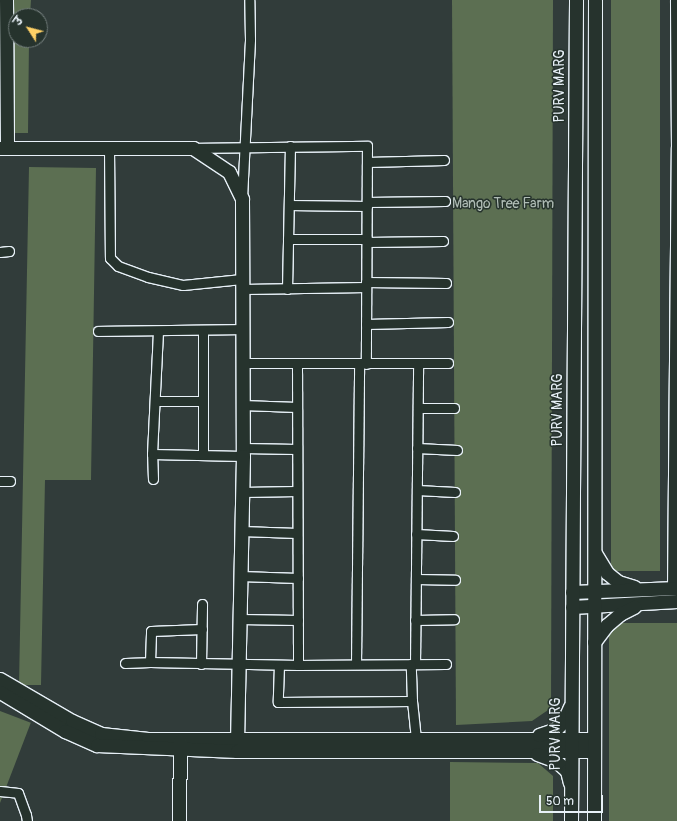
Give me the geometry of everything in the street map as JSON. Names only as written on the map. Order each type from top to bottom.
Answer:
[{"type":"street","points":[[6,0],[3,37],[3,148],[367,146],[366,324],[363,363],[356,664]]},
{"type":"street","points":[[237,745],[242,492],[242,199],[250,39],[249,0]]},
{"type":"street","name":"PURV MARG","points":[[571,821],[576,0]]},
{"type":"street","points":[[594,821],[596,0]]},
{"type":"street","points":[[675,0],[675,593]]},
{"type":"street","points":[[287,289],[290,146]]},
{"type":"street","points":[[109,148],[110,258],[118,266],[148,277],[183,285],[243,284],[287,289],[446,283]]},
{"type":"street","points":[[193,148],[229,172],[242,199]]},
{"type":"street","points":[[367,162],[444,160]]},
{"type":"street","points":[[289,205],[445,201]]},
{"type":"street","points":[[288,239],[443,241]]},
{"type":"street","points":[[366,324],[448,322]]},
{"type":"street","points":[[98,331],[242,329]]},
{"type":"street","points":[[203,330],[203,455]]},
{"type":"street","points":[[153,479],[152,454],[158,331]]},
{"type":"street","points":[[242,363],[448,363]]},
{"type":"street","points":[[297,363],[298,665]]},
{"type":"street","points":[[416,738],[412,701],[416,579],[418,363]]},
{"type":"street","points":[[155,401],[203,401]]},
{"type":"street","points":[[242,405],[297,407]]},
{"type":"street","points":[[418,408],[454,408]]},
{"type":"street","points":[[417,448],[457,450]]},
{"type":"street","points":[[152,454],[203,455],[297,449]]},
{"type":"street","points":[[0,481],[10,481]]},
{"type":"street","points":[[417,490],[455,492]]},
{"type":"street","points":[[242,492],[297,491]]},
{"type":"street","points":[[241,531],[298,533]]},
{"type":"street","points":[[416,534],[453,536]]},
{"type":"street","points":[[595,553],[608,573],[618,582],[643,590]]},
{"type":"street","points":[[240,576],[298,578]]},
{"type":"street","points":[[416,579],[455,580]]},
{"type":"street","points":[[572,592],[643,590],[675,593]]},
{"type":"street","points":[[594,642],[607,625],[620,614],[641,604],[675,593]]},
{"type":"street","points":[[201,664],[202,604]]},
{"type":"street","points":[[572,607],[641,604]]},
{"type":"street","points":[[240,619],[298,620]]},
{"type":"street","points":[[415,620],[454,619]]},
{"type":"street","points":[[150,662],[151,631],[202,630]]},
{"type":"street","points":[[125,664],[150,662],[278,665],[446,664]]},
{"type":"street","points":[[278,665],[278,702],[412,701]]},
{"type":"street","points":[[0,679],[72,721],[101,734],[180,744]]},
{"type":"street","points":[[0,692],[65,731],[97,745],[180,744],[530,751],[572,745],[594,745]]},
{"type":"street","points":[[528,738],[556,730],[563,722],[572,701]]},
{"type":"street","points":[[237,745],[416,738],[528,738],[572,745]]},
{"type":"street","points":[[179,821],[180,744]]},
{"type":"street","points":[[530,751],[556,761],[567,771],[571,786]]},
{"type":"street","points":[[0,791],[18,793],[27,821]]},
{"type":"green space","points":[[12,0],[31,0],[30,8],[12,8]]},
{"type":"green space","name":"Mango Tree Farm","points":[[452,0],[553,0],[551,708],[532,721],[456,725]]},
{"type":"green space","points":[[611,0],[660,0],[660,571],[611,571]]},
{"type":"green space","points":[[12,48],[29,48],[28,133],[11,133]]},
{"type":"green space","points":[[29,167],[96,168],[91,480],[45,480],[41,685],[19,685]]},
{"type":"green space","points":[[609,623],[677,623],[677,821],[609,821]]},
{"type":"green space","points":[[0,711],[31,723],[0,803]]},
{"type":"green space","points":[[450,762],[538,763],[553,776],[553,821],[450,821]]}]
